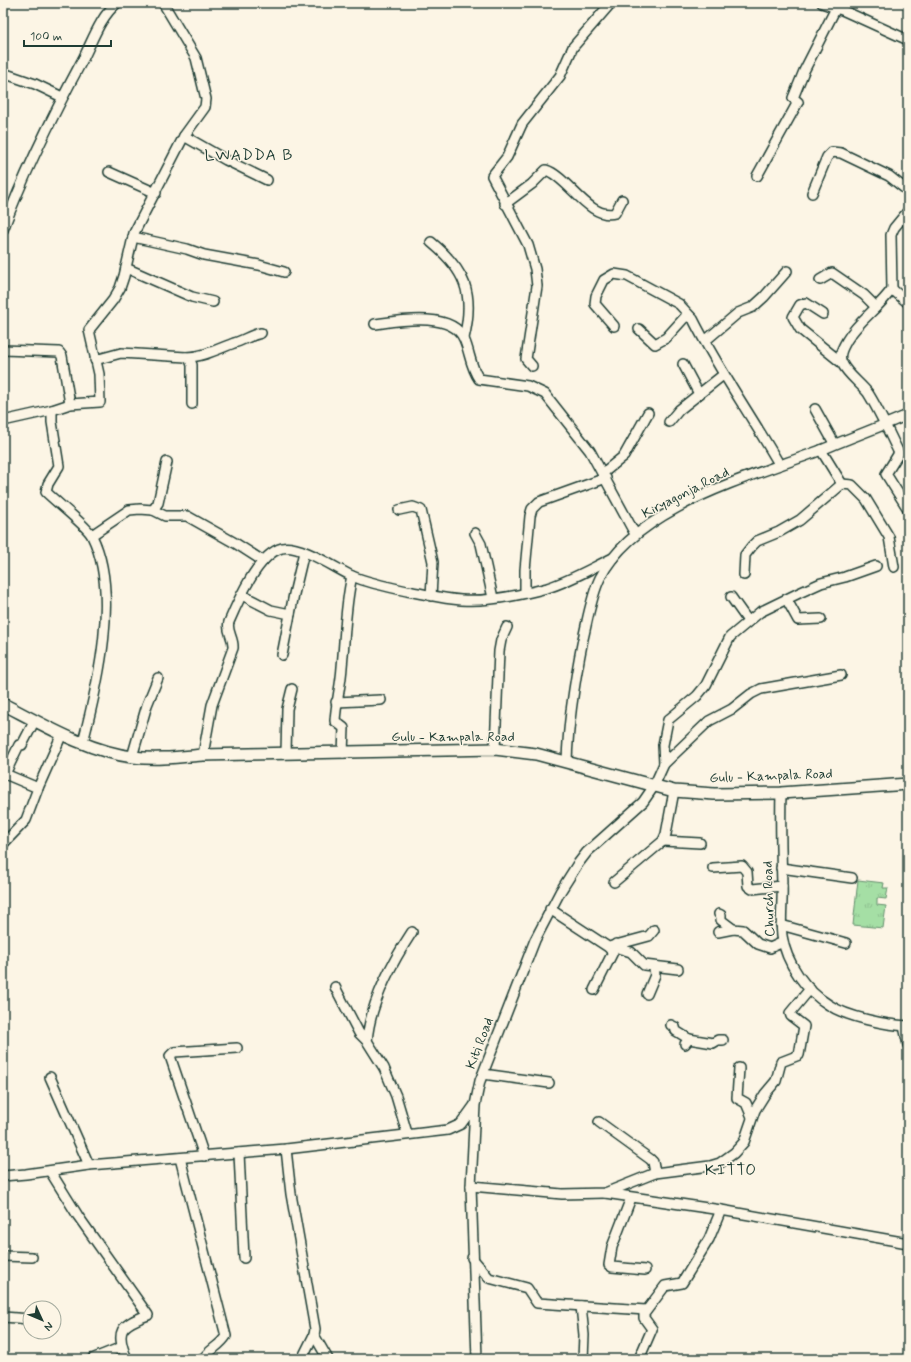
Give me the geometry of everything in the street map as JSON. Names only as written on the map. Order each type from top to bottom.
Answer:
[{"type":"main road","name":"Gulu - Kampala Road","points":[[3,704],[62,734],[104,750],[132,757],[162,759],[203,755],[343,753],[413,749],[495,749],[536,754],[674,791],[714,794],[781,792],[908,784]]},
{"type":"street","points":[[3,230],[18,190],[62,97],[105,17],[117,3]]},
{"type":"street","points":[[3,421],[52,410],[70,404],[100,402],[99,374],[89,330],[113,300],[120,288],[133,237],[184,136],[205,107],[206,99],[196,58],[163,3]]},
{"type":"street","points":[[532,366],[526,359],[537,286],[535,269],[528,245],[505,204],[492,176],[506,158],[522,124],[560,76],[572,47],[611,3]]},
{"type":"street","points":[[822,3],[908,40]]},
{"type":"street","points":[[757,176],[798,102],[793,98],[804,71],[836,8]]},
{"type":"street","points":[[3,73],[35,84],[62,97]]},
{"type":"street","points":[[184,136],[226,160],[267,180]]},
{"type":"street","points":[[812,193],[827,157],[832,152],[841,153],[888,176],[908,190]]},
{"type":"street","points":[[505,204],[532,184],[546,170],[556,176],[587,204],[609,215],[615,213],[622,200]]},
{"type":"street","points":[[109,172],[156,193]]},
{"type":"street","points":[[842,363],[840,356],[847,339],[861,320],[892,289],[891,235],[894,228],[908,211]]},
{"type":"street","points":[[133,237],[187,249],[204,255],[259,265],[284,272]]},
{"type":"street","points":[[431,242],[448,257],[462,277],[468,308],[468,322],[464,338],[473,371],[484,381],[528,386],[545,394],[590,451],[635,534]]},
{"type":"street","points":[[126,268],[192,297],[213,302]]},
{"type":"street","points":[[705,341],[714,335],[726,322],[753,307],[787,271]]},
{"type":"street","points":[[614,326],[596,304],[596,296],[604,280],[614,274],[628,276],[679,304],[691,317],[723,374],[743,402],[779,464]]},
{"type":"street","points":[[820,280],[832,274],[864,295],[876,306]]},
{"type":"street","points":[[892,289],[908,303]]},
{"type":"street","points":[[823,314],[806,303],[800,305],[793,317],[800,329],[842,363],[864,388],[874,403],[899,453],[886,474],[908,509]]},
{"type":"street","points":[[639,329],[656,344],[660,342],[686,316],[691,317]]},
{"type":"street","points":[[375,324],[409,320],[432,321],[452,327],[464,338]]},
{"type":"street","points":[[95,360],[121,353],[186,357],[203,356],[226,345],[244,340],[252,334],[261,333]]},
{"type":"street","points":[[3,350],[59,352],[62,356],[70,404]]},
{"type":"street","points":[[186,357],[190,360],[192,365],[192,404]]},
{"type":"street","points":[[683,364],[699,394]]},
{"type":"street","points":[[669,422],[679,410],[723,374]]},
{"type":"street","points":[[815,409],[834,443]]},
{"type":"street","points":[[52,410],[52,422],[59,466],[48,484],[46,492],[92,535],[104,572],[106,585],[100,662],[83,742]]},
{"type":"street","points":[[525,593],[526,553],[532,509],[539,502],[604,475],[624,456],[648,413]]},
{"type":"street","name":"Kiryagonja Road","points":[[567,762],[572,706],[592,598],[600,577],[635,534],[675,509],[779,464],[821,450],[834,443],[908,415]]},
{"type":"street","points":[[821,450],[842,484]]},
{"type":"street","points":[[153,510],[158,502],[167,462]]},
{"type":"street","points":[[744,575],[745,555],[757,541],[779,532],[800,520],[842,484],[852,485],[866,499],[889,537],[894,568]]},
{"type":"street","points":[[399,510],[413,507],[421,510],[433,562],[431,596]]},
{"type":"street","points":[[92,535],[129,510],[153,510],[166,516],[187,516],[235,543],[263,562]]},
{"type":"street","points":[[475,534],[481,544],[493,598]]},
{"type":"street","points":[[203,755],[212,705],[234,648],[234,641],[228,626],[242,595],[263,562],[268,555],[284,547],[304,552],[352,576],[383,586],[431,596],[460,600],[493,598],[548,588],[614,558]]},
{"type":"street","points":[[282,655],[304,552]]},
{"type":"street","points":[[664,764],[663,745],[668,720],[697,696],[706,685],[730,637],[760,612],[787,600],[812,586],[844,578],[876,566]]},
{"type":"street","points":[[343,753],[345,733],[344,728],[335,722],[336,702],[342,670],[346,610],[352,576]]},
{"type":"street","points":[[242,595],[271,610],[290,614]]},
{"type":"street","points":[[731,598],[748,621]]},
{"type":"street","points":[[787,600],[798,620],[820,619]]},
{"type":"street","points":[[495,749],[499,652],[501,640],[507,626]]},
{"type":"street","points":[[664,764],[709,721],[732,709],[751,694],[761,689],[842,675]]},
{"type":"street","points":[[132,757],[147,705],[158,678]]},
{"type":"street","points":[[286,753],[287,709],[292,689]]},
{"type":"street","points":[[336,702],[381,700]]},
{"type":"street","points":[[35,720],[22,746],[19,744],[5,774],[38,788]]},
{"type":"street","points":[[3,844],[26,820],[38,788],[62,734]]},
{"type":"street","name":"Kiti Road","points":[[477,1359],[472,1258],[471,1186],[475,1105],[482,1074],[535,940],[567,879],[587,852],[643,802],[654,786],[664,764]]},
{"type":"street","points":[[614,882],[663,841],[666,834],[674,791]]},
{"type":"street","name":"Church Road","points":[[781,792],[779,837],[782,886],[781,925],[784,942],[796,971],[802,981],[817,997],[835,1009],[880,1022],[906,1026]]},
{"type":"street","points":[[663,841],[700,843]]},
{"type":"street","points":[[713,868],[742,866],[747,872],[748,886],[752,889],[782,886]]},
{"type":"street","points":[[781,868],[852,878]]},
{"type":"street","points":[[550,909],[612,946],[631,952],[644,964],[654,967],[678,969]]},
{"type":"street","points":[[719,914],[721,915],[721,920],[733,929]]},
{"type":"street","points":[[781,925],[846,943]]},
{"type":"street","points":[[718,932],[733,929],[743,930],[758,944],[770,948],[784,942]]},
{"type":"street","points":[[612,946],[649,936],[654,930]]},
{"type":"street","points":[[366,1041],[368,1022],[387,975],[412,932]]},
{"type":"street","points":[[594,990],[613,952],[612,946]]},
{"type":"street","points":[[646,994],[655,975],[654,967]]},
{"type":"street","points":[[335,987],[359,1033],[384,1068],[396,1096],[407,1134]]},
{"type":"street","points":[[605,1193],[655,1173],[710,1166],[726,1160],[744,1142],[752,1117],[764,1094],[776,1081],[781,1062],[799,1055],[804,1026],[791,1016],[790,1013],[810,989]]},
{"type":"street","points":[[671,1025],[675,1027],[676,1031],[687,1041],[713,1043],[718,1040],[723,1040]]},
{"type":"street","points":[[906,1026],[908,1045]]},
{"type":"street","points":[[204,1156],[170,1056],[174,1052],[237,1048]]},
{"type":"street","points":[[739,1068],[737,1098],[746,1103],[752,1117]]},
{"type":"street","points":[[482,1074],[549,1083]]},
{"type":"street","points":[[50,1077],[89,1165]]},
{"type":"street","points":[[3,1176],[89,1165],[286,1149],[455,1128],[461,1124],[475,1105]]},
{"type":"street","points":[[598,1122],[650,1159],[653,1162],[655,1173]]},
{"type":"street","points":[[286,1149],[292,1205],[315,1328],[314,1335],[302,1359]]},
{"type":"street","points":[[239,1153],[244,1258]]},
{"type":"street","points":[[180,1158],[226,1336],[223,1342],[210,1351],[204,1359]]},
{"type":"street","points":[[50,1171],[78,1216],[148,1315],[132,1321],[121,1330],[120,1336],[122,1347],[127,1359]]},
{"type":"street","points":[[471,1186],[562,1194],[605,1193],[721,1210],[908,1243]]},
{"type":"street","points":[[631,1198],[608,1260],[609,1265],[612,1267],[645,1270]]},
{"type":"street","points":[[639,1359],[652,1330],[652,1326],[644,1317],[646,1310],[665,1286],[681,1284],[684,1281],[709,1239],[721,1210]]},
{"type":"street","points":[[3,1256],[32,1257]]},
{"type":"street","points":[[472,1258],[489,1278],[527,1288],[537,1303],[646,1310]]},
{"type":"street","points":[[581,1306],[584,1335],[583,1359]]},
{"type":"street","points":[[3,1317],[22,1318]]},
{"type":"street","points":[[314,1335],[328,1359]]},
{"type":"street","points":[[92,1359],[122,1347]]},
{"type":"street","points":[[121,1359],[119,1353],[122,1347]]},
{"type":"green space","points":[[858,880],[884,883],[883,888],[888,888],[886,899],[877,898],[877,905],[886,906],[883,928],[853,925]]},
{"type":"district","name":"LWADDA B","points":[[249,154]]},
{"type":"district","name":"KITTO","points":[[731,1169]]}]
